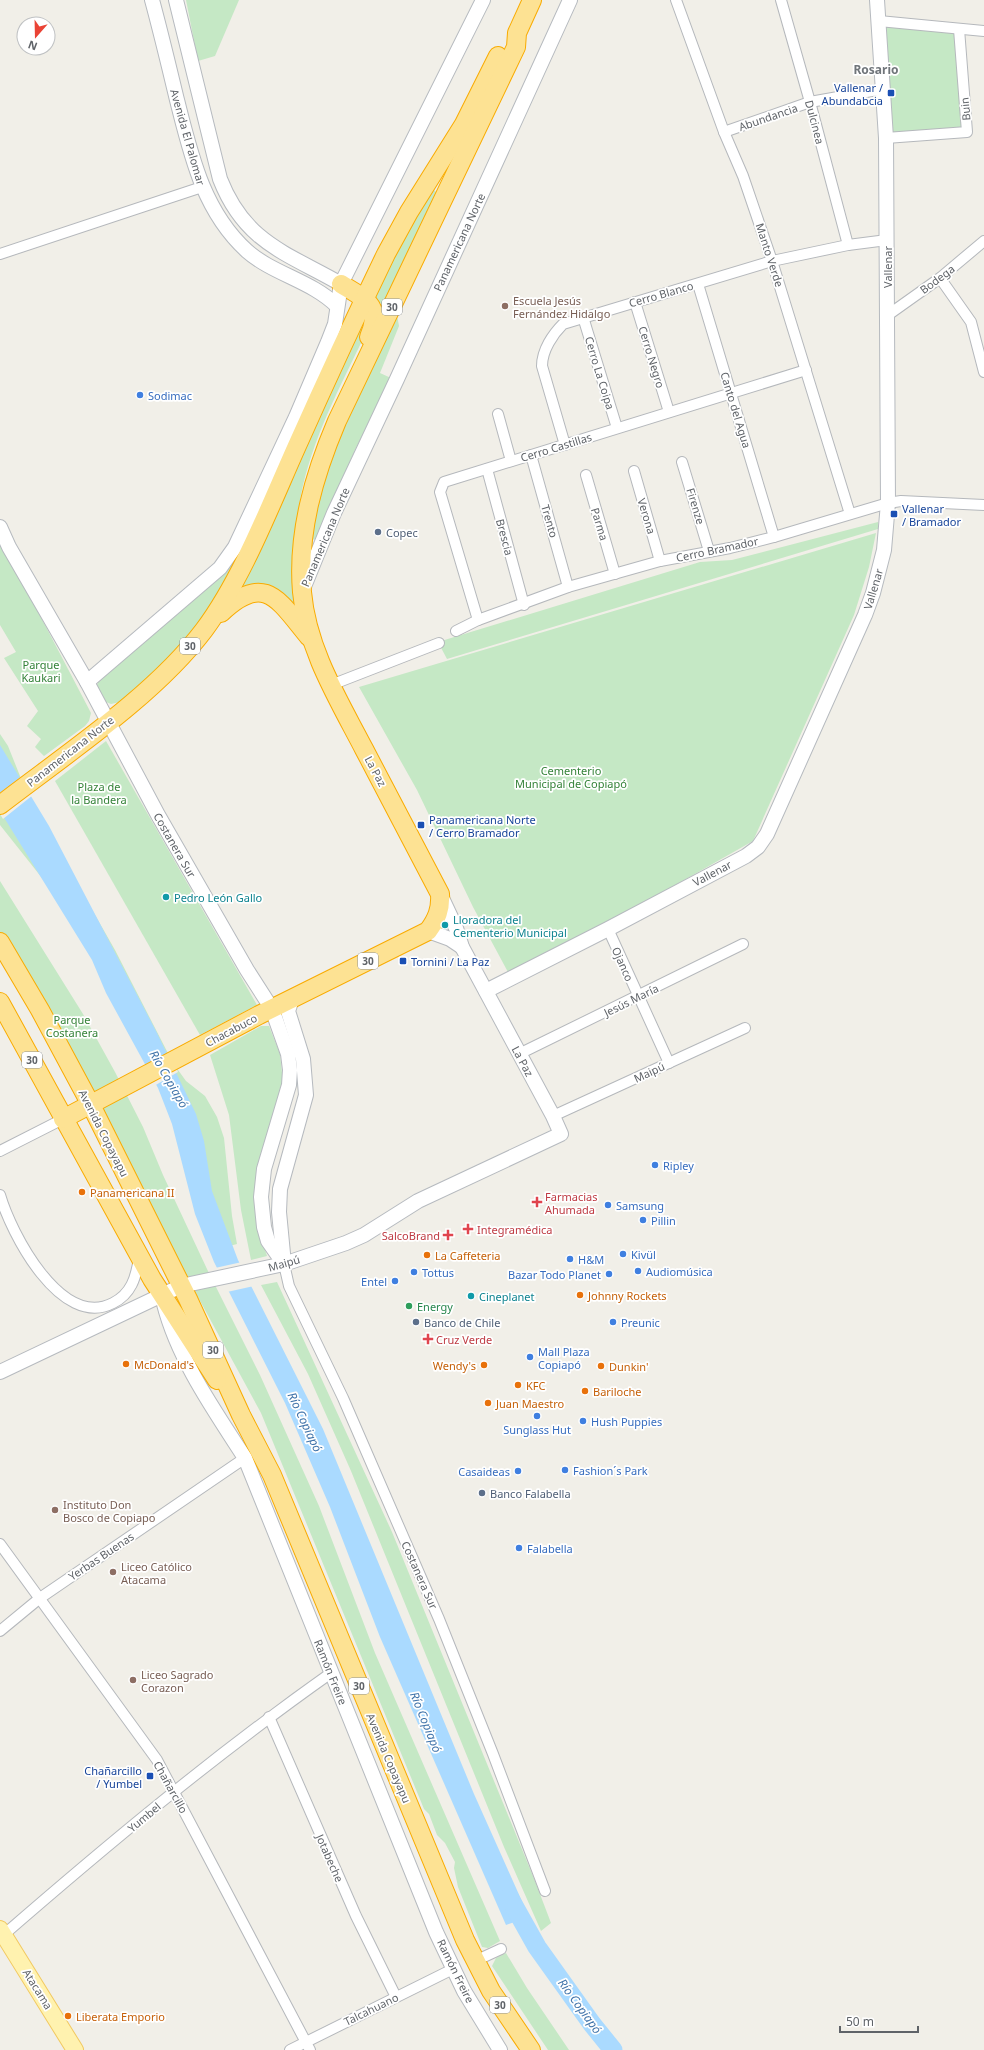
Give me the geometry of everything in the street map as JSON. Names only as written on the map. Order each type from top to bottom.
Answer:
[{"type":"highway","name":"Panamericana Norte","points":[[0,805],[107,722],[159,678],[204,629],[240,569],[364,299],[397,233],[464,124],[505,42],[516,33],[532,0]]},
{"type":"highway","name":"Panamericana Norte","points":[[302,591],[303,546],[309,500],[325,449],[516,47],[516,33]]},
{"type":"highway","points":[[341,284],[364,299],[371,306],[375,321],[356,368],[357,379]]},
{"type":"highway","points":[[279,486],[296,417]]},
{"type":"highway","name":"La Paz","points":[[302,591],[311,639],[331,685],[440,894]]},
{"type":"highway","points":[[204,629],[233,602],[243,595],[255,592],[266,593],[282,604],[311,639]]},
{"type":"highway","points":[[428,931],[436,920],[439,912],[440,894]]},
{"type":"highway","name":"Chacabuco","points":[[63,1119],[272,1009],[428,931]]},
{"type":"highway","name":"Avenida Copayapu","points":[[0,942],[91,1105],[181,1286],[241,1415],[272,1475],[446,1897],[475,1960],[499,2003],[531,2050]]},
{"type":"highway","name":"Avenida Copayapu","points":[[0,1002],[139,1256],[162,1295],[241,1415]]},
{"type":"main road","name":"Atacama","points":[[1,1934],[75,2050]]},
{"type":"street","name":"Avenida El Palomar","points":[[152,0],[191,155],[202,187],[220,220],[238,242],[253,256],[324,296],[337,306]]},
{"type":"street","name":"Avenida El Palomar","points":[[176,0],[220,179],[236,209],[252,229],[275,248],[299,263],[341,284]]},
{"type":"street","points":[[87,682],[220,568],[235,547],[296,417],[332,334],[341,284],[482,0]]},
{"type":"street","name":"Panamericana Norte","points":[[302,591],[334,513],[397,379],[570,0]]},
{"type":"street","name":"Manto Verde","points":[[676,0],[724,132],[743,176],[772,261],[850,514]]},
{"type":"street","name":"Dulcinea","points":[[781,0],[848,245]]},
{"type":"street","name":"Vallenar","points":[[486,991],[746,856],[758,847],[764,840],[865,615],[873,593],[884,550],[888,503],[886,138],[879,21],[876,0]]},
{"type":"street","points":[[879,21],[984,31]]},
{"type":"street","name":"Buin","points":[[886,138],[967,132],[959,29]]},
{"type":"street","points":[[160,30],[172,40],[187,43]]},
{"type":"street","name":"Abundancia","points":[[724,132],[810,102],[883,88]]},
{"type":"street","points":[[0,254],[202,187]]},
{"type":"street","name":"Cerro Blanco","points":[[565,445],[542,366],[542,358],[554,333],[563,324],[772,261],[848,245],[887,240]]},
{"type":"street","name":"Bodega","points":[[888,315],[940,278],[984,241]]},
{"type":"street","points":[[290,277],[292,269],[299,263]]},
{"type":"street","points":[[940,278],[971,322],[984,372]]},
{"type":"street","name":"Canto del Agua","points":[[698,284],[774,537]]},
{"type":"street","name":"Cerro Negro","points":[[635,302],[669,412]]},
{"type":"street","name":"Cerro La Coipa","points":[[583,318],[617,428]]},
{"type":"street","name":"Cerro Castillas","points":[[478,620],[440,492],[444,482],[806,370]]},
{"type":"street","points":[[498,414],[511,461]]},
{"type":"street","name":"Trento","points":[[531,455],[568,587]]},
{"type":"street","name":"Firenze","points":[[682,462],[709,550]]},
{"type":"street","name":"Brescia","points":[[487,469],[524,605]]},
{"type":"street","name":"Verona","points":[[634,471],[660,561]]},
{"type":"street","name":"Parma","points":[[586,475],[615,574]]},
{"type":"street","name":"Cerro Bramador","points":[[456,631],[478,620],[524,605],[568,587],[660,561],[709,550],[730,548],[774,537],[888,503],[901,501],[984,505]]},
{"type":"street","name":"Costanera Sur","points":[[0,527],[8,547],[87,682],[158,815],[247,970],[272,1009],[288,1054],[290,1070],[287,1098],[272,1136],[264,1169],[262,1212],[268,1241],[288,1263]]},
{"type":"street","points":[[331,685],[439,643]]},
{"type":"street","name":"La Paz","points":[[440,894],[456,928],[462,947],[553,1116],[561,1134]]},
{"type":"street","name":"Ojanco","points":[[608,929],[669,1063]]},
{"type":"street","points":[[428,931],[450,939],[462,947]]},
{"type":"street","name":"Jesús María","points":[[519,1054],[638,997],[743,944]]},
{"type":"street","name":"Costanera Sur","points":[[292,999],[288,1011],[304,1059],[306,1095],[280,1189],[279,1212],[288,1263],[289,1286],[343,1398],[439,1619],[545,1890]]},
{"type":"street","name":"Maipú","points":[[553,1116],[745,1028]]},
{"type":"street","name":"Chacabuco","points":[[0,1151],[63,1119]]},
{"type":"street","name":"Maipú","points":[[0,1372],[181,1286],[288,1263],[358,1238],[418,1201],[561,1134]]},
{"type":"street","points":[[0,1195],[9,1220],[25,1250],[46,1278],[72,1302],[95,1308],[117,1301],[133,1284],[139,1256]]},
{"type":"street","name":"Ramón Freire","points":[[162,1295],[170,1324],[179,1346],[219,1417],[245,1458],[436,1932],[453,1969],[477,2014],[500,2050]]},
{"type":"street","name":"Yerbas Buenas","points":[[0,1631],[40,1598],[245,1458]]},
{"type":"street","name":"Chañarcillo","points":[[0,1544],[142,1738],[174,1791],[308,2046]]},
{"type":"street","name":"Yumbel","points":[[1,1934],[174,1791],[269,1717],[331,1673]]},
{"type":"street","name":"Jotabeche","points":[[269,1717],[356,1916],[396,1997]]},
{"type":"street","points":[[475,1960],[501,1948]]},
{"type":"street","name":"Talcahuano","points":[[290,2050],[308,2046],[396,1997],[453,1969]]},
{"type":"green space","points":[[186,0],[239,0],[215,56],[198,61]]},
{"type":"green space","points":[[879,21],[959,29],[967,132],[886,138]]},
{"type":"green space","points":[[434,190],[438,194],[433,210],[382,305],[373,296],[422,205]]},
{"type":"green space","points":[[397,315],[399,326],[380,373],[391,378],[355,450],[316,540],[311,539],[317,510],[334,452],[345,424]]},
{"type":"green space","points":[[361,325],[364,330],[362,341],[330,407],[312,453],[305,476],[300,500],[296,534],[300,613],[292,602],[279,590],[265,587],[235,594]]},
{"type":"green space","points":[[878,522],[878,529],[447,659],[438,642],[700,562],[732,560]]},
{"type":"green space","name":"Cementerio Municipal de Copiapó","points":[[876,533],[869,567],[854,615],[753,841],[626,913],[509,974],[473,907],[417,790],[359,687]]},
{"type":"green space","name":"Parque Kaukari","points":[[0,539],[91,713],[89,721],[85,726],[44,756],[35,747],[41,739],[27,726],[38,711],[4,658],[16,652],[0,625]]},
{"type":"green space","points":[[239,554],[210,608],[182,646],[159,669],[120,702],[111,704],[101,700],[97,685],[99,680]]},
{"type":"green space","points":[[0,734],[8,746],[30,801],[115,950],[173,1063],[186,1081],[205,1096],[217,1117],[224,1138],[232,1216],[237,1244],[210,1251],[181,1117],[106,980],[46,883],[0,825]]},
{"type":"green space","name":"Plaza de la Bandera","points":[[106,741],[257,1005],[200,1035],[55,781]]},
{"type":"green space","name":"Parque Costanera","points":[[0,881],[83,1014],[115,1072],[143,1127],[163,1175],[207,1269],[260,1375],[319,1506],[375,1653],[500,1941],[488,1948],[482,1947],[458,1887],[454,1868],[455,1862],[445,1843],[437,1835],[429,1814],[424,1809],[261,1413],[0,933]]},
{"type":"green space","points":[[261,1026],[269,1026],[280,1054],[283,1082],[257,1223],[267,1256],[251,1260],[241,1210],[229,1115],[210,1055]]},
{"type":"green space","points":[[277,1282],[392,1532],[535,1881],[551,1923],[541,1931],[504,1847],[351,1471],[308,1374],[261,1285]]},
{"type":"green space","points":[[506,1953],[527,1988],[569,2050],[548,2050],[492,1966],[496,1958]]},
{"type":"water","points":[[0,745],[49,826],[157,1033],[196,1114],[204,1141],[212,1191],[238,1260],[323,1429],[474,1794],[529,1917],[506,1925],[380,1637],[330,1507],[285,1403],[214,1262],[195,1214],[172,1124],[158,1088],[106,993],[92,960],[0,811]]},
{"type":"pier","points":[[22,776],[33,795],[3,819],[0,814],[0,793]]},
{"type":"pier","points":[[170,1054],[178,1072],[154,1086],[145,1067]]},
{"type":"pier","points":[[242,1262],[254,1286],[227,1292],[215,1268]]},
{"type":"waterway","name":"Río Copiapó","points":[[509,1897],[537,1947],[592,2024],[613,2050]]},
{"type":"place","name":"Vallenar / Abundabcia","points":[[891,93]]},
{"type":"place","name":"Escuela Jesús Fernández Hidalgo","points":[[505,306]]},
{"type":"place","name":"Sodimac","points":[[140,395]]},
{"type":"place","name":"Vallenar / Bramador","points":[[894,514]]},
{"type":"place","name":"Copec","points":[[378,532]]},
{"type":"place","name":"Panamericana Norte / Cerro Bramador","points":[[421,825]]},
{"type":"place","name":"Pedro León Gallo","points":[[166,897]]},
{"type":"place","name":"Lloradora del Cementerio Municipal","points":[[445,925]]},
{"type":"place","name":"Tornini / La Paz","points":[[403,961]]},
{"type":"place","name":"Ripley","points":[[655,1165]]},
{"type":"place","name":"Panamericana II","points":[[82,1192]]},
{"type":"place","name":"Farmacias Ahumada","points":[[537,1202]]},
{"type":"place","name":"Samsung","points":[[608,1205]]},
{"type":"place","name":"Pillin","points":[[643,1220]]},
{"type":"place","name":"Integramédica","points":[[468,1229]]},
{"type":"place","name":"SalcoBrand","points":[[448,1235]]},
{"type":"place","name":"Kivül","points":[[623,1254]]},
{"type":"place","name":"La Caffeteria","points":[[427,1255]]},
{"type":"place","name":"H&M","points":[[570,1259]]},
{"type":"place","name":"Audiomúsica","points":[[638,1271]]},
{"type":"place","name":"Tottus","points":[[414,1272]]},
{"type":"place","name":"Bazar Todo Planet","points":[[609,1274]]},
{"type":"place","name":"Entel","points":[[395,1281]]},
{"type":"place","name":"Johnny Rockets","points":[[580,1295]]},
{"type":"place","name":"Cineplanet","points":[[471,1296]]},
{"type":"place","name":"Energy","points":[[409,1306]]},
{"type":"place","name":"Banco de Chile","points":[[416,1322]]},
{"type":"place","name":"Preunic","points":[[613,1322]]},
{"type":"place","name":"Cruz Verde","points":[[428,1339]]},
{"type":"place","name":"Mall Plaza Copiapó","points":[[530,1357]]},
{"type":"place","name":"McDonald's","points":[[126,1364]]},
{"type":"place","name":"Wendy's","points":[[484,1365]]},
{"type":"place","name":"Dunkin'","points":[[601,1366]]},
{"type":"place","name":"KFC","points":[[518,1385]]},
{"type":"place","name":"Bariloche","points":[[585,1391]]},
{"type":"place","name":"Juan Maestro","points":[[488,1403]]},
{"type":"place","name":"Sunglass Hut","points":[[537,1416]]},
{"type":"place","name":"Hush Puppies","points":[[583,1421]]},
{"type":"place","name":"Fashion´s Park","points":[[565,1470]]},
{"type":"place","name":"Casaideas","points":[[518,1471]]},
{"type":"place","name":"Banco Falabella","points":[[482,1493]]},
{"type":"place","name":"Instituto Don Bosco de Copiapo","points":[[55,1510]]},
{"type":"place","name":"Falabella","points":[[519,1548]]},
{"type":"place","name":"Liceo Católico Atacama","points":[[113,1572]]},
{"type":"place","name":"Liceo Sagrado Corazon","points":[[133,1680]]},
{"type":"place","name":"Chañarcillo / Yumbel","points":[[150,1776]]},
{"type":"place","name":"Liberata Emporio","points":[[68,2016]]},
{"type":"district","name":"Rosario","points":[[876,69]]}]
